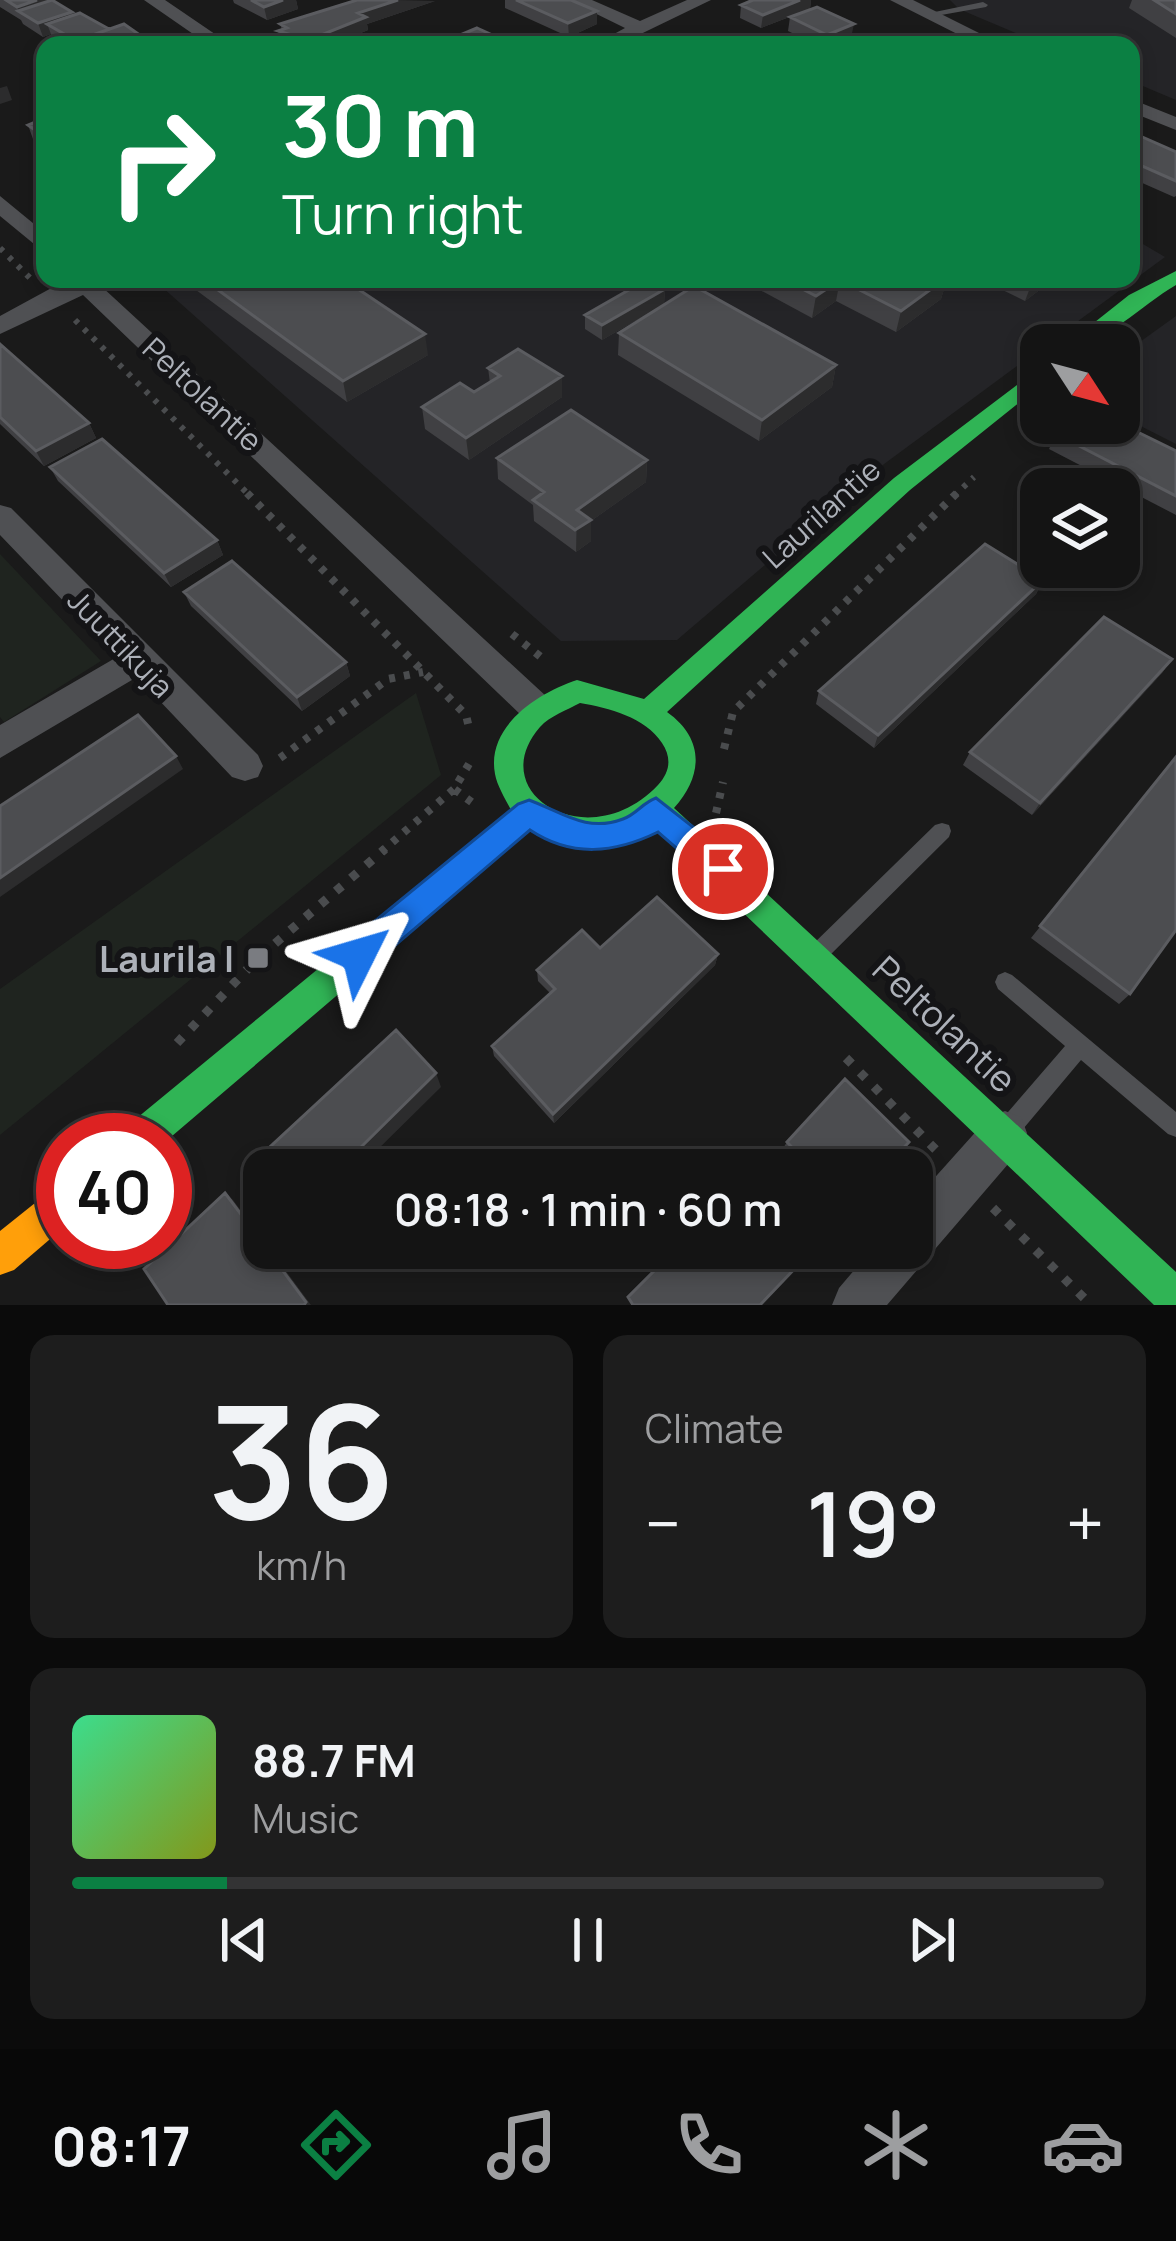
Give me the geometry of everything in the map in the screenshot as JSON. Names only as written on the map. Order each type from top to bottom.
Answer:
[{"type":"street","points":[[153,0],[208,36]]},
{"type":"street","points":[[577,0],[640,28]]},
{"type":"street","points":[[623,36],[702,0]]},
{"type":"street","points":[[899,0],[975,36]]},
{"type":"street","points":[[1140,109],[1176,124]]},
{"type":"street","points":[[0,202],[36,237]]},
{"type":"street","points":[[1104,324],[1136,299],[1176,278]]},
{"type":"street","points":[[0,326],[76,288]]},
{"type":"street","name":"Peltolantie","points":[[95,288],[535,707]]},
{"type":"street","name":"Laurilantie","points":[[652,709],[902,484],[1020,391]]},
{"type":"street","name":"Juuttikuja","points":[[0,516],[136,661],[245,766]]},
{"type":"street","points":[[0,743],[136,661]]},
{"type":"street","points":[[578,691],[606,691],[652,709],[671,729],[680,753],[677,786],[650,820],[623,834],[592,838],[554,830],[529,813],[507,771],[509,746],[535,707],[578,691]]},
{"type":"street","name":"Peltolantie","points":[[656,811],[1005,1133],[1176,1299]]},
{"type":"street","points":[[171,1113],[529,813]]},
{"type":"street","points":[[933,1213],[1005,1133]]},
{"type":"street","points":[[0,1256],[36,1226]]},
{"type":"street","points":[[856,1305],[886,1269]]},
{"type":"lane","points":[[930,14],[983,4]]},
{"type":"lane","points":[[816,956],[942,830]]},
{"type":"lane","points":[[1005,982],[1176,1126]]},
{"type":"lane","points":[[1005,1133],[1080,1045]]},
{"type":"path","points":[[0,248],[36,281]]},
{"type":"path","points":[[43,288],[466,715],[472,740]]},
{"type":"path","points":[[506,627],[541,660],[556,664]]},
{"type":"path","points":[[245,766],[265,767],[388,679],[423,672]]},
{"type":"path","points":[[686,679],[733,712]]},
{"type":"path","points":[[166,1055],[258,958],[454,789],[470,753]]},
{"type":"path","points":[[454,789],[506,832]]},
{"type":"path","points":[[836,1047],[1091,1305]]},
{"type":"shaded area","points":[[950,0],[1176,0],[1176,100],[1140,85],[1140,36],[1023,36],[959,9]]},
{"type":"shaded area","points":[[1140,242],[1165,257],[1140,275]]},
{"type":"shaded area","points":[[163,288],[1123,288],[1074,324],[1020,324],[1020,364],[880,467],[677,640],[561,641]]},
{"type":"shaded area","points":[[1176,316],[1176,444],[1140,426],[1140,342]]},
{"type":"shaded area","points":[[0,554],[101,661],[4,722],[0,717]]},
{"type":"shaded area","points":[[416,693],[441,775],[0,1135],[0,989]]},
{"type":"building","points":[[6,0],[37,0],[17,7]]},
{"type":"building","points":[[52,0],[72,12],[38,23],[18,11]]},
{"type":"building","points":[[251,0],[283,0],[264,7]]},
{"type":"building","points":[[357,0],[398,0],[358,13],[366,17],[319,36],[278,31],[287,28],[280,24]]},
{"type":"building","points":[[516,0],[571,0],[597,11],[568,23]]},
{"type":"building","points":[[753,0],[800,0],[763,15],[741,5]]},
{"type":"building","points":[[1154,0],[1176,0],[1176,14]]},
{"type":"building","points":[[817,7],[854,24],[827,35],[790,17]]},
{"type":"building","points":[[80,13],[109,29],[92,36],[68,36],[47,24]]},
{"type":"building","points":[[124,24],[141,36],[90,36]]},
{"type":"building","points":[[477,28],[495,36],[457,36]]},
{"type":"building","points":[[1140,136],[1176,152],[1176,181],[1140,165]]},
{"type":"building","points":[[215,288],[356,288],[425,334],[343,381]]},
{"type":"building","points":[[632,288],[665,289],[602,325],[585,315]]},
{"type":"building","points":[[698,288],[836,365],[762,420],[619,333]]},
{"type":"building","points":[[800,288],[828,288],[816,296]]},
{"type":"building","points":[[856,288],[933,288],[901,311]]},
{"type":"building","points":[[0,344],[89,423],[36,451],[0,417]]},
{"type":"building","points":[[518,349],[562,376],[466,438],[422,407],[460,383],[474,392],[500,376],[488,368]]},
{"type":"building","points":[[571,410],[647,460],[577,510],[591,520],[575,530],[533,500],[544,492],[497,458]]},
{"type":"building","points":[[1140,433],[1176,451],[1176,496],[1140,477],[1140,468],[1122,468],[1075,444],[1140,444]]},
{"type":"building","points":[[102,439],[217,540],[164,573],[50,467]]},
{"type":"building","points":[[985,544],[1020,566],[1020,588],[1034,588],[878,735],[819,691]]},
{"type":"building","points":[[232,561],[346,662],[297,697],[184,592]]},
{"type":"building","points":[[1104,617],[1172,659],[1040,803],[970,752]]},
{"type":"building","points":[[138,715],[176,756],[0,878],[0,806]]},
{"type":"building","points":[[1176,757],[1176,930],[1130,994],[1040,926]]},
{"type":"building","points":[[657,897],[718,954],[553,1114],[492,1046],[555,989],[537,970],[582,930],[600,948]]},
{"type":"building","points":[[396,1030],[436,1073],[359,1149],[271,1146]]},
{"type":"building","points":[[845,1079],[909,1142],[902,1149],[794,1149],[787,1142]]},
{"type":"building","points":[[225,1193],[243,1217],[243,1269],[282,1269],[304,1305],[168,1305],[144,1269],[192,1269],[192,1224]]},
{"type":"building","points":[[656,1269],[794,1269],[760,1305],[633,1305],[628,1297]]},
{"type":"traffic: fast","points":[[1104,324],[1176,277]]},
{"type":"traffic: fast","points":[[652,709],[902,484],[1020,391]]},
{"type":"traffic: fast","points":[[577,691],[648,714],[680,744],[684,763],[677,784],[656,807],[616,829],[578,833],[545,822],[521,801],[509,773],[512,743],[534,714],[577,691]]},
{"type":"traffic: fast","points":[[656,811],[1176,1299]]},
{"type":"traffic: fast","points":[[171,1113],[529,813]]},
{"type":"traffic: slow","points":[[0,1256],[36,1226]]},
{"type":"place","name":"Laurila I","points":[[258,958]]},
{"type":"route","points":[[359,955],[529,813],[554,830],[592,838],[623,834],[650,820],[656,811],[723,869]]}]
